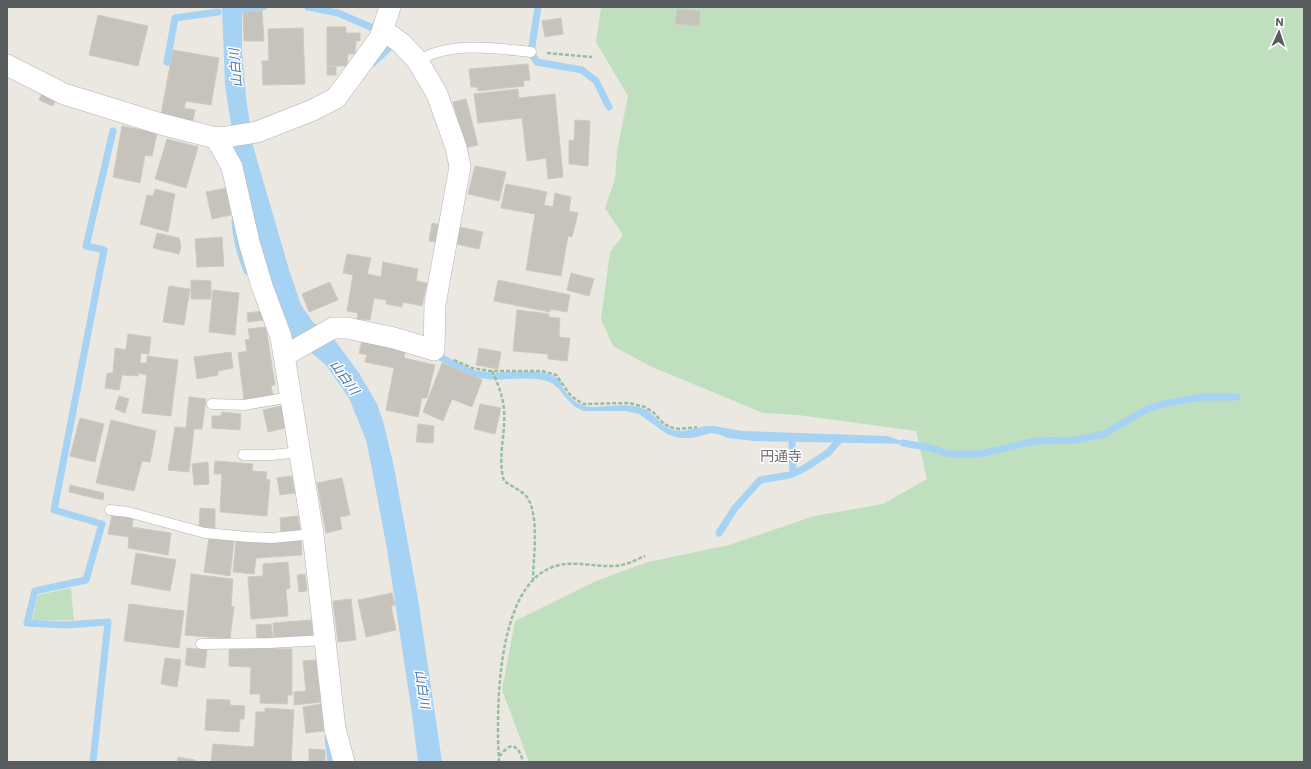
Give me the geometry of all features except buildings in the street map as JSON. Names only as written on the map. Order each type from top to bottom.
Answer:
[{"type":"street","points":[[7,65],[64,94],[161,124],[221,137],[257,132],[313,110],[336,98],[380,38],[390,7]]},
{"type":"street","points":[[284,356],[333,328],[347,328],[394,338],[434,350],[435,304],[460,167],[456,147],[437,94],[418,60],[401,43],[383,30]]},
{"type":"street","points":[[221,137],[232,167],[249,242],[262,286],[281,336],[314,534],[335,729],[344,762]]},
{"type":"lane","points":[[418,60],[435,52],[473,47],[531,52]]},
{"type":"lane","points":[[212,404],[244,405],[291,397]]},
{"type":"lane","points":[[243,456],[272,456],[300,452]]},
{"type":"lane","points":[[110,510],[128,512],[204,532],[272,538],[314,534]]},
{"type":"lane","points":[[201,644],[325,640]]},
{"type":"path","points":[[531,52],[592,57]]},
{"type":"path","points":[[434,350],[472,368],[492,371],[542,371],[556,375],[571,396],[583,404],[629,403],[645,407],[664,424],[673,428],[681,429],[697,427]]},
{"type":"path","points":[[492,371],[502,397],[504,412],[501,471],[504,481],[519,490],[527,498],[535,523],[533,582]]},
{"type":"path","points":[[499,762],[497,727],[499,679],[510,623],[524,591],[542,573],[551,568],[577,563],[614,566],[625,565],[645,556]]},
{"type":"path","points":[[499,757],[510,746],[519,750],[523,762]]},
{"type":"green space","points":[[601,7],[1304,7],[1304,762],[529,762],[502,690],[515,621],[596,581],[648,562],[729,545],[814,516],[883,504],[927,479],[916,431],[798,415],[763,413],[652,367],[613,346],[601,319],[610,252],[623,235],[605,208],[615,179],[617,151],[628,96],[596,42]]},
{"type":"green space","points":[[71,588],[74,620],[32,620],[38,595]]},
{"type":"water","name":"山白川","points":[[222,7],[242,7],[242,52],[246,97],[253,146],[290,273],[301,305],[313,322],[333,338],[359,373],[377,404],[383,421],[394,467],[418,599],[442,762],[418,762],[387,549],[366,440],[349,398],[326,365],[292,339],[289,327],[274,295],[237,163],[225,85]]},
{"type":"water","points":[[551,378],[555,378],[569,396],[577,403],[592,407],[626,405],[639,407],[649,411],[663,425],[672,430],[683,431],[706,426],[714,426],[742,431],[887,436],[912,444],[753,441],[728,438],[711,433],[692,438],[679,438],[667,434],[639,414],[626,411],[583,411],[574,406],[566,398]]},
{"type":"waterway","points":[[233,11],[263,7]]},
{"type":"waterway","points":[[308,7],[338,13],[373,28]]},
{"type":"waterway","points":[[532,46],[538,7]]},
{"type":"waterway","points":[[167,62],[175,18],[218,12]]},
{"type":"waterway","points":[[373,63],[388,49]]},
{"type":"waterway","points":[[533,56],[537,62],[582,70],[596,81],[609,107]]},
{"type":"waterway","points":[[93,762],[108,622],[65,625],[27,623],[35,591],[86,580],[102,524],[54,510],[104,250],[86,246],[113,131]]},
{"type":"waterway","points":[[235,221],[236,234],[242,259],[247,271]]},
{"type":"waterway","points":[[434,355],[475,374],[491,376]]},
{"type":"waterway","points":[[498,376],[530,375],[547,377],[558,384]]},
{"type":"waterway","points":[[903,443],[931,448],[949,454],[980,454],[1035,441],[1076,440],[1104,434],[1145,410],[1163,404],[1201,397],[1237,397]]},
{"type":"waterway","points":[[719,533],[735,508],[760,480],[790,475],[805,468],[829,452],[841,438]]},
{"type":"waterway","points":[[792,444],[793,473]]},
{"type":"waterway","points":[[328,738],[331,762]]},
{"type":"district","name":"円通寺","points":[[781,456]]}]
